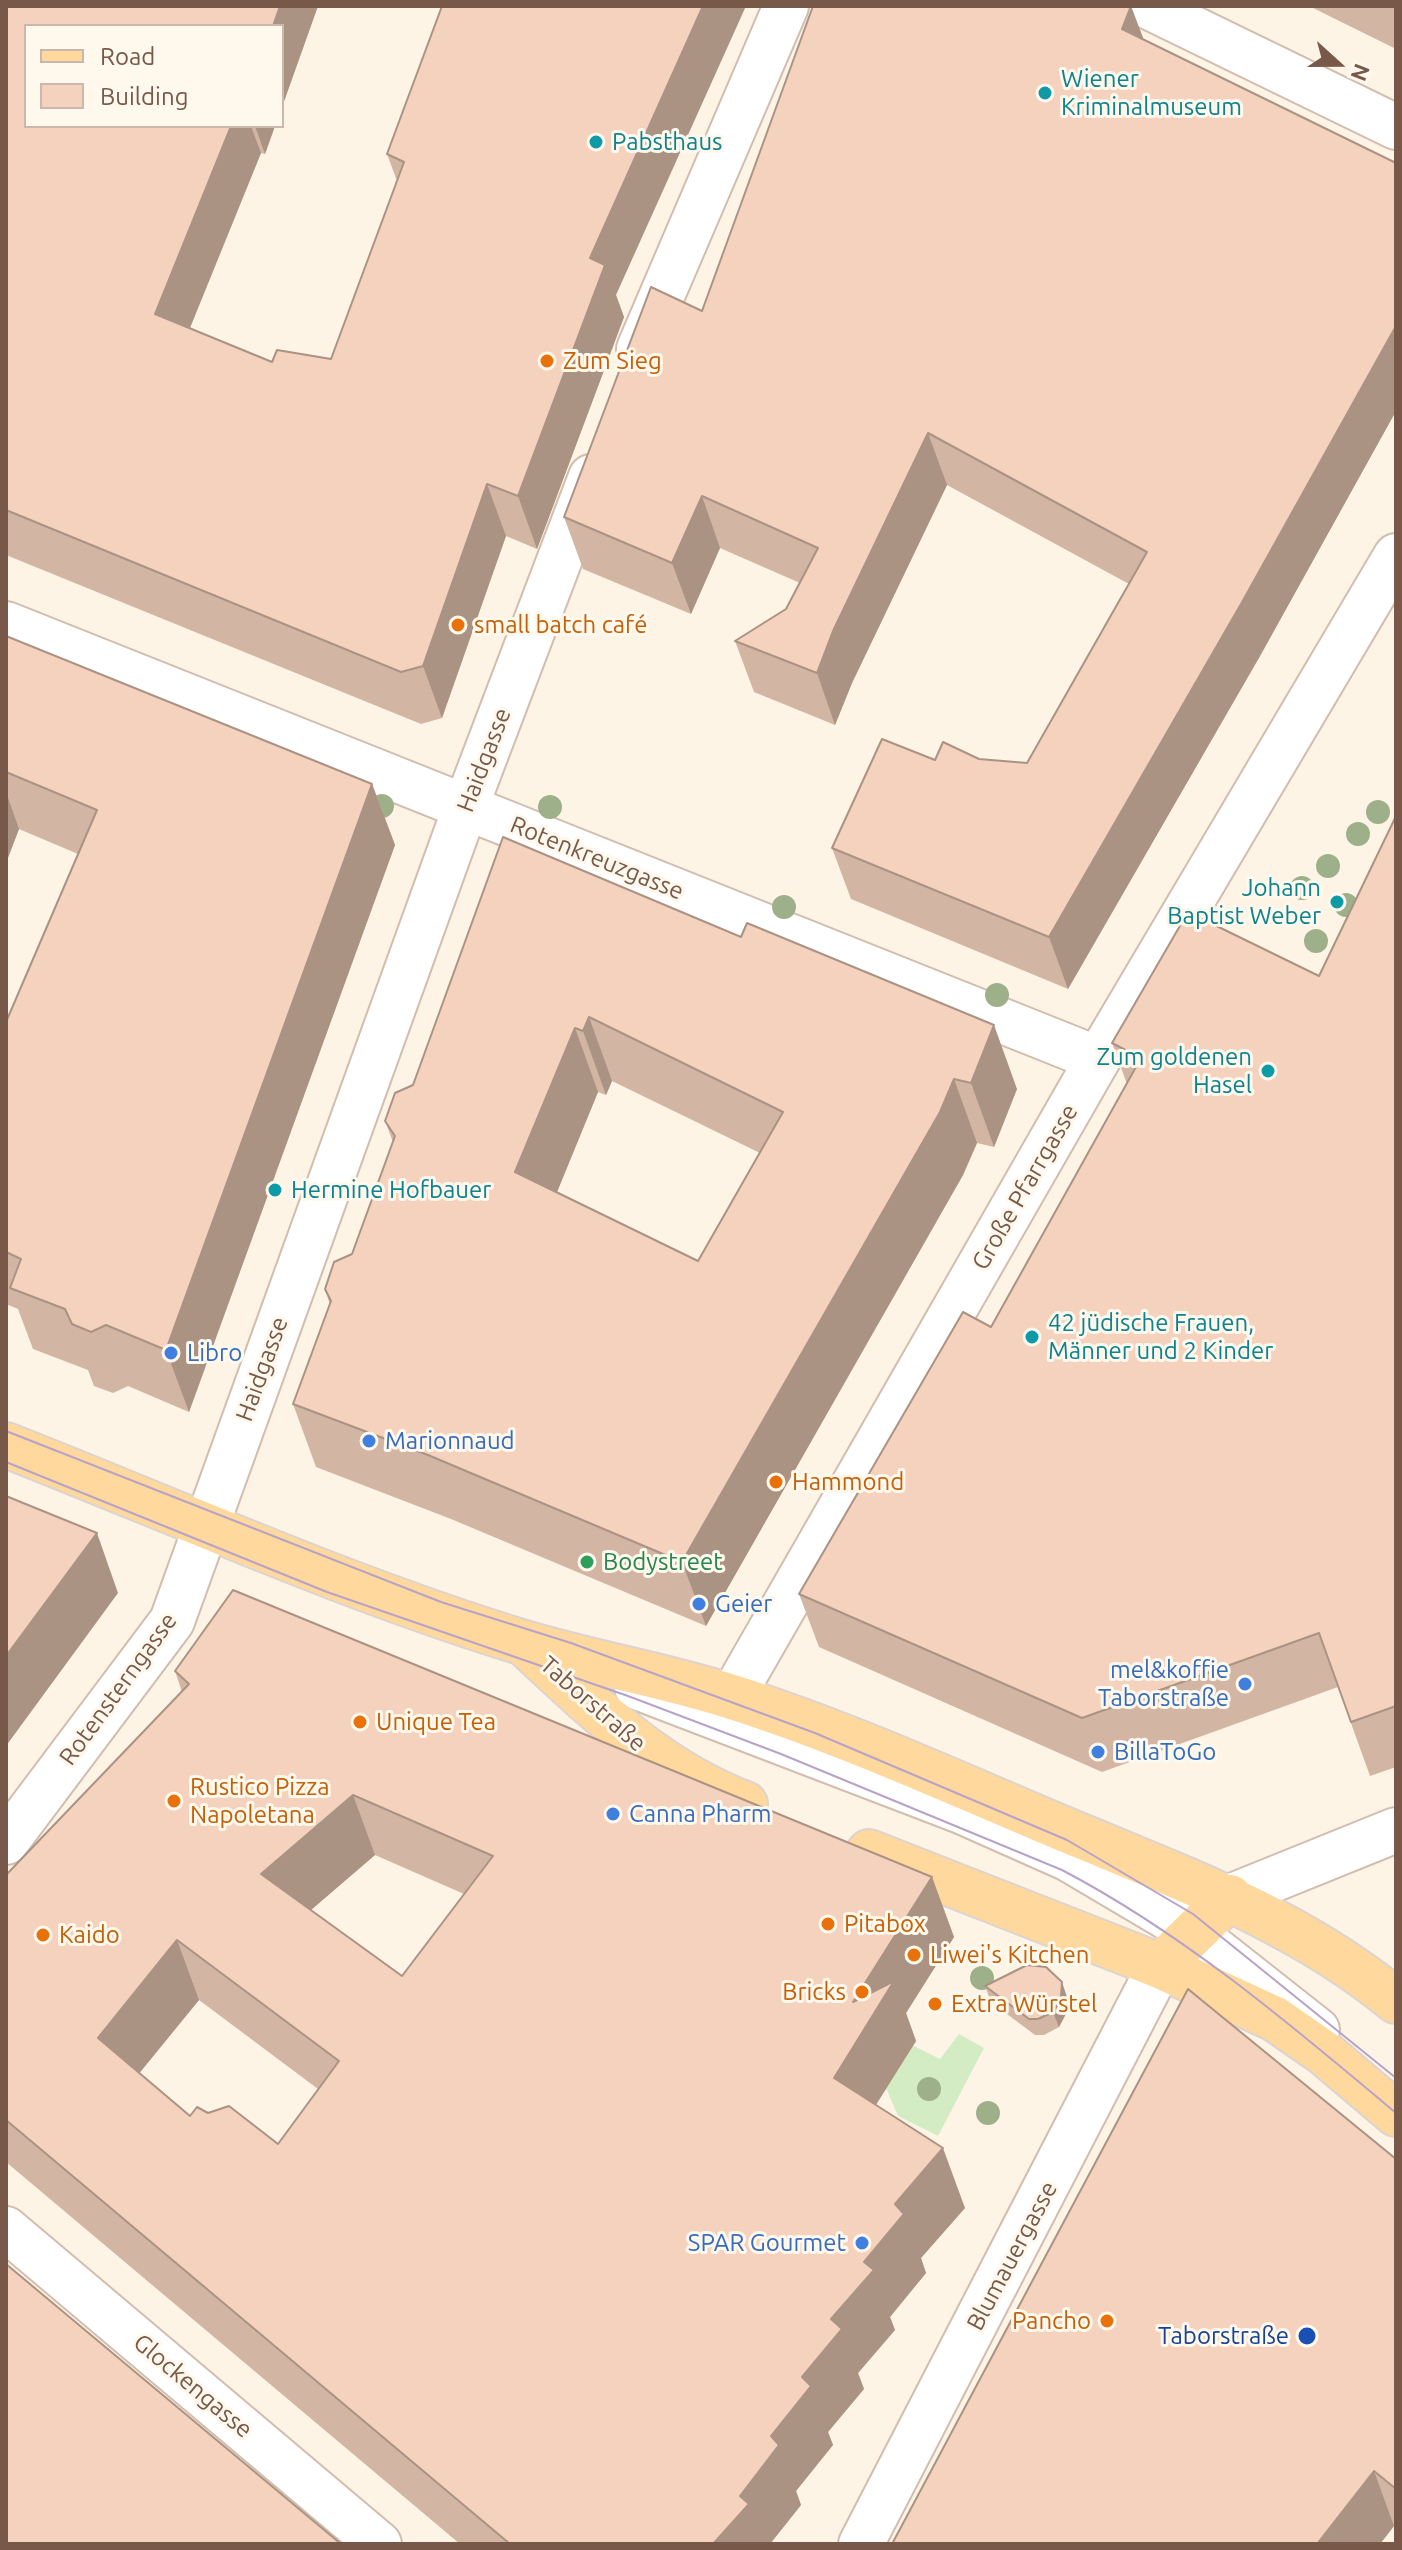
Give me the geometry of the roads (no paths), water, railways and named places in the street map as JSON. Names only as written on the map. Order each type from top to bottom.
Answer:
[{"type":"main road","name":"Taborstraße","points":[[6,1445],[317,1572],[523,1642],[732,1697],[869,1749],[1230,1897],[1318,1947],[1396,2001]]},
{"type":"main road","name":"Taborstraße","points":[[523,1642],[632,1742],[711,1791],[779,1817]]},
{"type":"main road","points":[[834,1838],[1160,1966],[1275,2019],[1324,2053],[1396,2114]]},
{"type":"main road","points":[[1160,1966],[1230,1897]]},
{"type":"street","points":[[623,392],[651,318],[786,6]]},
{"type":"street","points":[[1147,6],[1396,127]]},
{"type":"street","name":"Haidgasse","points":[[205,1524],[466,806],[606,437]]},
{"type":"street","name":"Große Pfarrgasse","points":[[732,1697],[1098,1059],[1391,578]]},
{"type":"street","name":"Rotenkreuzgasse","points":[[6,624],[1098,1059]]},
{"type":"street","name":"Rotensterngasse","points":[[6,1842],[172,1621],[205,1524]]},
{"type":"street","name":"Taborstraße","points":[[523,1642],[1032,1840],[1104,1877],[1194,1933],[1396,2095]]},
{"type":"street","points":[[1230,1897],[1396,1830]]},
{"type":"street","name":"Blumauergasse","points":[[861,2544],[1160,1966]]},
{"type":"street","name":"Glockengasse","points":[[6,2229],[379,2544]]},
{"type":"tram line","points":[[6,1431],[441,1602],[571,1643],[815,1733],[1067,1840],[1193,1914],[1396,2078]]},
{"type":"tram line","points":[[6,1462],[327,1592],[628,1696],[781,1754],[1062,1870],[1151,1922],[1235,1982],[1396,2113]]},
{"type":"place","name":"Wiener Kriminalmuseum","points":[[1045,93]]},
{"type":"place","name":"Pabsthaus","points":[[596,142]]},
{"type":"place","name":"Zum Sieg","points":[[547,361]]},
{"type":"place","name":"small batch café","points":[[458,625]]},
{"type":"place","name":"Johann Baptist Weber","points":[[1337,902]]},
{"type":"place","name":"Zum goldenen Hasel","points":[[1268,1071]]},
{"type":"place","name":"Hermine Hofbauer","points":[[275,1190]]},
{"type":"place","name":"42 jüdische Frauen, Männer und 2 Kinder","points":[[1032,1337]]},
{"type":"place","name":"Libro","points":[[171,1353]]},
{"type":"place","name":"Marionnaud","points":[[369,1441]]},
{"type":"place","name":"Hammond","points":[[776,1482]]},
{"type":"place","name":"Bodystreet","points":[[587,1562]]},
{"type":"place","name":"Geier","points":[[699,1604]]},
{"type":"place","name":"mel&koffie Taborstraße","points":[[1245,1684]]},
{"type":"place","name":"Unique Tea","points":[[360,1722]]},
{"type":"place","name":"BillaToGo","points":[[1098,1752]]},
{"type":"place","name":"Rustico Pizza Napoletana","points":[[174,1801]]},
{"type":"place","name":"Canna Pharm","points":[[613,1814]]},
{"type":"place","name":"Pitabox","points":[[828,1924]]},
{"type":"place","name":"Kaido","points":[[43,1935]]},
{"type":"place","name":"Liwei's Kitchen","points":[[914,1955]]},
{"type":"place","name":"Bricks","points":[[862,1992]]},
{"type":"place","name":"Extra Würstel","points":[[935,2004]]},
{"type":"place","name":"SPAR Gourmet","points":[[862,2243]]},
{"type":"place","name":"Pancho","points":[[1107,2321]]},
{"type":"place","name":"Taborstraße","points":[[1307,2336]]}]
